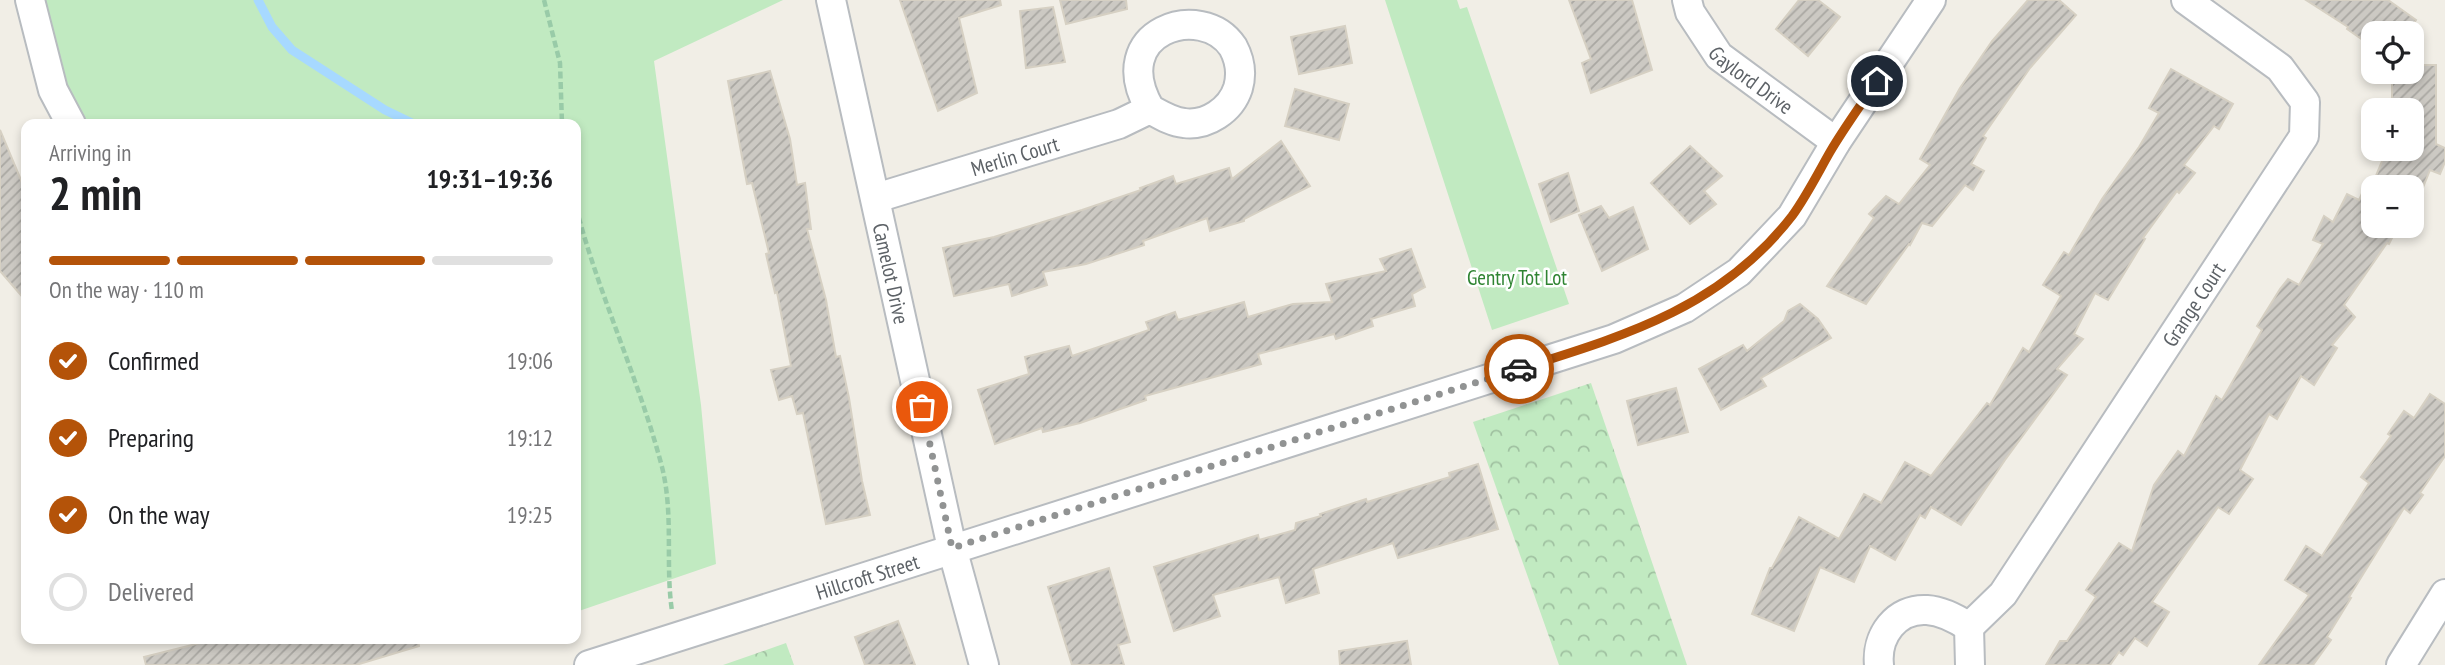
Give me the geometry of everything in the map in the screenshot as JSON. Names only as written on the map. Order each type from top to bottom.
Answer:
[{"type":"street","points":[[30,0],[53,90],[68,119]]},
{"type":"street","name":"Camelot Drive","points":[[831,0],[952,548],[984,665]]},
{"type":"street","name":"Gaylord Drive","points":[[1687,0],[1690,12],[1719,56],[1836,142]]},
{"type":"street","name":"Hillcroft Street","points":[[589,665],[1614,339],[1685,308],[1739,272],[1792,216],[1836,142],[1931,0]]},
{"type":"street","name":"Grange Court","points":[[1969,627],[2003,594],[2304,136],[2305,102],[2280,68],[2186,0]]},
{"type":"street","name":"Merlin Court","points":[[876,198],[1119,124],[1150,109]]},
{"type":"street","points":[[2401,665],[2445,593]]},
{"type":"street","points":[[1880,665],[1878,653],[1890,624],[1915,610],[1930,610],[1969,627],[1970,665]]},
{"type":"path","points":[[544,0],[559,63],[562,119]]},
{"type":"path","points":[[581,228],[588,255],[623,343],[663,469],[670,525],[670,600]]},
{"type":"green space","points":[[30,0],[783,0],[654,61],[701,405],[716,564],[581,610],[581,119],[72,119]]},
{"type":"green space","name":"Gentry Tot Lot","points":[[1385,0],[1457,0],[1460,9],[1467,7],[1569,304],[1492,330]]},
{"type":"green space","points":[[1591,383],[1687,665],[1559,665],[1473,422]]},
{"type":"green space","points":[[786,643],[794,665],[723,665]]},
{"type":"building","points":[[900,0],[1000,0],[1001,5],[959,18],[977,93],[938,111]]},
{"type":"building","points":[[1060,0],[1126,0],[1127,9],[1066,24]]},
{"type":"building","points":[[1569,0],[1632,0],[1652,70],[1591,93],[1582,63],[1591,59]]},
{"type":"building","points":[[1799,0],[1818,0],[1840,17],[1808,56],[1776,29]]},
{"type":"building","points":[[2028,0],[2059,0],[2076,15],[2030,68],[1983,136],[1986,138],[1971,164],[1984,171],[1973,190],[1965,185],[1932,226],[1922,223],[1910,245],[1866,304],[1827,286],[1874,218],[1869,214],[1886,196],[1899,204],[1930,165],[1920,159],[1960,88],[1992,41]]},
{"type":"building","points":[[2306,0],[2388,0],[2416,20],[2361,21],[2361,39],[2347,29],[2348,27]]},
{"type":"building","points":[[1053,7],[1065,62],[1026,68],[1020,11]]},
{"type":"building","points":[[1345,26],[1352,63],[1299,74],[1291,37]]},
{"type":"building","points":[[2424,65],[2436,65],[2436,144],[2445,148],[2445,162],[2440,174],[2430,170],[2424,185],[2424,175],[2376,175],[2382,161],[2424,161],[2424,98],[2392,98],[2392,84],[2424,84]]},
{"type":"building","points":[[2171,69],[2233,104],[2219,129],[2214,126],[2184,165],[2195,173],[2179,193],[2177,191],[2143,238],[2145,239],[2108,300],[2095,293],[2074,334],[2083,339],[2057,369],[2067,375],[1961,525],[1931,507],[1925,518],[1920,515],[1895,560],[1870,546],[1854,582],[1820,567],[1794,631],[1752,614],[1770,568],[1799,517],[1839,539],[1864,494],[1881,503],[1905,462],[1931,476],[1987,403],[1990,405],[2023,348],[2029,352],[2061,296],[2043,285],[2064,252],[2069,255],[2102,199],[2139,147],[2159,113],[2149,108]]},
{"type":"building","points":[[770,71],[790,139],[797,185],[805,183],[811,229],[807,229],[826,300],[836,357],[840,356],[870,515],[826,524],[803,413],[797,414],[792,396],[779,400],[771,370],[791,366],[777,292],[775,293],[766,254],[769,253],[752,183],[747,184],[728,81]]},
{"type":"building","points":[[1295,89],[1349,104],[1339,140],[1285,126]]},
{"type":"building","points":[[0,130],[21,180],[21,295],[0,271]]},
{"type":"building","points":[[1281,141],[1310,186],[1244,221],[1210,231],[1207,218],[1143,241],[1144,245],[1086,264],[1043,272],[1047,285],[1012,296],[1009,284],[954,296],[943,248],[994,237],[1082,210],[1173,176],[1176,184],[1229,168],[1232,179]]},
{"type":"building","points":[[1690,146],[1722,176],[1704,191],[1716,204],[1690,224],[1651,183]]},
{"type":"building","points":[[1568,173],[1579,211],[1551,222],[1539,184]]},
{"type":"building","points":[[2347,194],[2359,200],[2361,196],[2361,238],[2392,238],[2344,305],[2355,317],[2332,345],[2337,348],[2314,385],[2301,376],[2277,419],[2269,414],[2240,470],[2253,479],[2229,514],[2218,507],[2152,602],[2169,612],[2147,646],[2135,638],[2123,655],[2119,652],[2110,665],[2046,665],[2060,641],[2067,641],[2096,597],[2086,590],[2119,543],[2132,551],[2154,485],[2178,451],[2184,456],[2216,396],[2222,400],[2262,330],[2257,326],[2280,289],[2288,279],[2299,285],[2323,244],[2313,240],[2324,216],[2333,222]]},
{"type":"building","points":[[1601,206],[1609,218],[1633,207],[1648,249],[1602,271],[1579,215]]},
{"type":"building","points":[[1411,249],[1425,287],[1412,294],[1415,306],[1371,319],[1373,326],[1336,339],[1334,334],[1258,354],[1261,364],[1145,396],[1146,400],[1080,423],[1043,432],[1042,428],[995,444],[978,390],[1029,374],[1025,357],[1069,346],[1072,356],[1149,330],[1146,322],[1175,312],[1178,320],[1244,302],[1248,317],[1293,304],[1332,302],[1326,284],[1386,271],[1380,259]]},
{"type":"building","points":[[1800,304],[1818,319],[1831,338],[1761,378],[1766,386],[1721,410],[1699,369],[1743,345],[1747,351],[1784,321],[1788,311]]},
{"type":"building","points":[[1676,388],[1688,432],[1638,445],[1627,401]]},
{"type":"building","points":[[2430,394],[2445,404],[2445,456],[2420,493],[2423,495],[2410,513],[2404,508],[2349,597],[2351,598],[2327,637],[2331,640],[2313,665],[2259,665],[2309,595],[2285,580],[2306,546],[2322,556],[2369,483],[2361,477],[2391,436],[2388,434],[2404,411],[2414,418]]},
{"type":"building","points":[[1478,464],[1498,529],[1398,558],[1393,543],[1313,569],[1319,593],[1286,603],[1279,577],[1213,595],[1220,616],[1174,631],[1154,567],[1258,535],[1259,540],[1295,530],[1296,523],[1321,516],[1320,514],[1450,477],[1449,473]]},
{"type":"building","points":[[1109,568],[1130,642],[1118,645],[1124,665],[1072,665],[1048,587]]},
{"type":"building","points":[[898,621],[915,665],[865,665],[855,637]]},
{"type":"building","points":[[1407,641],[1411,665],[1340,665],[1339,651]]},
{"type":"building","points":[[196,644],[419,646],[356,665],[146,665],[144,657]]},
{"type":"waterway","points":[[258,0],[272,27],[292,50],[385,110],[404,119]]},
{"type":"way so far","points":[[922,407],[952,548],[1519,369]]},
{"type":"route","points":[[1519,369],[1614,339],[1685,308],[1739,272],[1792,216],[1836,142],[1877,81]]}]
